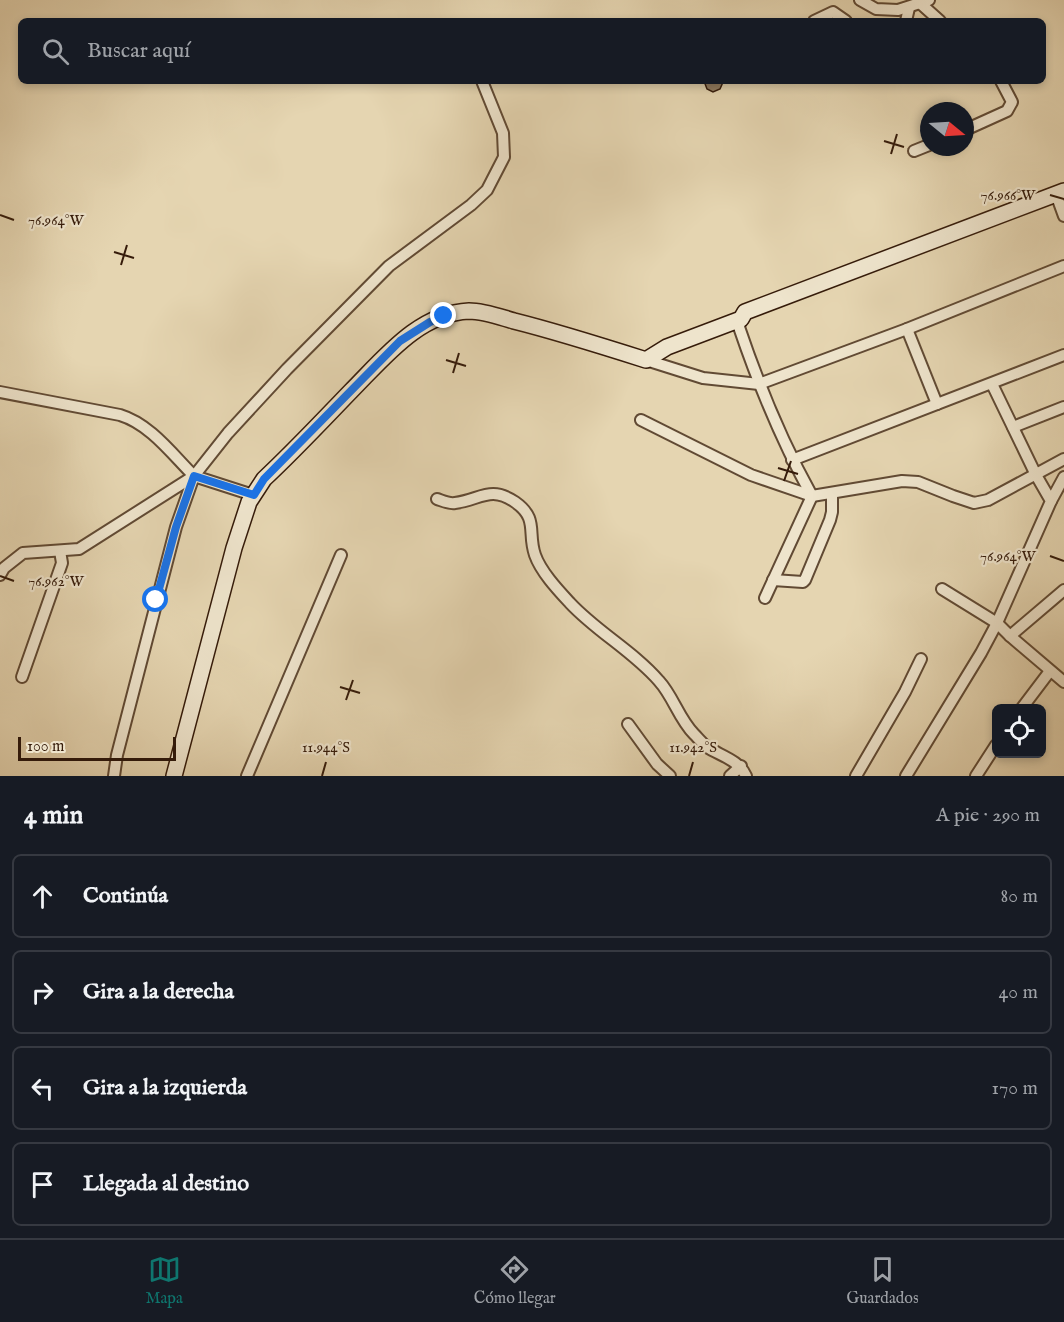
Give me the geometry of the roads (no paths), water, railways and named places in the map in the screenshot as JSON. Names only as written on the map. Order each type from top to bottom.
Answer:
[{"type":"street","points":[[860,0],[876,9],[909,8],[925,2],[938,18]]},
{"type":"street","points":[[907,18],[909,8]]},
{"type":"street","points":[[820,18],[833,12],[842,18]]},
{"type":"street","points":[[114,776],[117,755],[159,590],[176,527],[194,476],[228,433],[389,266],[471,205],[487,190],[504,157],[503,133],[484,84]]},
{"type":"street","points":[[974,126],[1007,111],[1012,102],[1003,84]]},
{"type":"street","points":[[914,151],[920,149]]},
{"type":"street","points":[[812,496],[792,460],[759,384],[739,327],[745,312],[1060,193],[1064,216]]},
{"type":"street","points":[[174,776],[234,548],[246,510],[254,495],[264,479],[400,341],[430,322],[444,316],[470,311],[483,313],[548,330],[703,378],[759,384],[907,329],[1064,266]]},
{"type":"street","points":[[646,360],[667,347],[741,319]]},
{"type":"street","points":[[907,329],[937,404]]},
{"type":"street","points":[[792,460],[1064,355]]},
{"type":"street","points":[[992,384],[1051,501]]},
{"type":"street","points":[[0,392],[132,419],[159,440],[194,476],[254,495]]},
{"type":"street","points":[[1013,427],[1064,407]]},
{"type":"street","points":[[641,420],[751,475],[812,496],[902,481],[918,482],[974,502],[988,500],[1064,459]]},
{"type":"street","points":[[0,575],[4,568],[23,553],[78,549],[194,476]]},
{"type":"street","points":[[906,776],[997,623],[1051,501],[1064,477]]},
{"type":"street","points":[[437,499],[454,503],[492,493],[500,494],[516,503],[531,520],[535,555],[570,603],[660,681],[690,730],[706,746],[744,771]]},
{"type":"street","points":[[773,580],[804,581],[832,512],[832,493]]},
{"type":"street","points":[[765,597],[812,496]]},
{"type":"street","points":[[22,677],[62,563],[60,551]]},
{"type":"street","points":[[247,776],[341,555]]},
{"type":"street","points":[[942,589],[997,623],[1064,682]]},
{"type":"street","points":[[1010,636],[1064,590]]},
{"type":"street","points":[[856,776],[905,692],[921,659]]},
{"type":"street","points":[[1025,704],[1050,671]]},
{"type":"street","points":[[628,724],[657,764],[670,776]]},
{"type":"street","points":[[976,776],[992,751]]},
{"type":"street","points":[[730,776],[744,771]]}]
